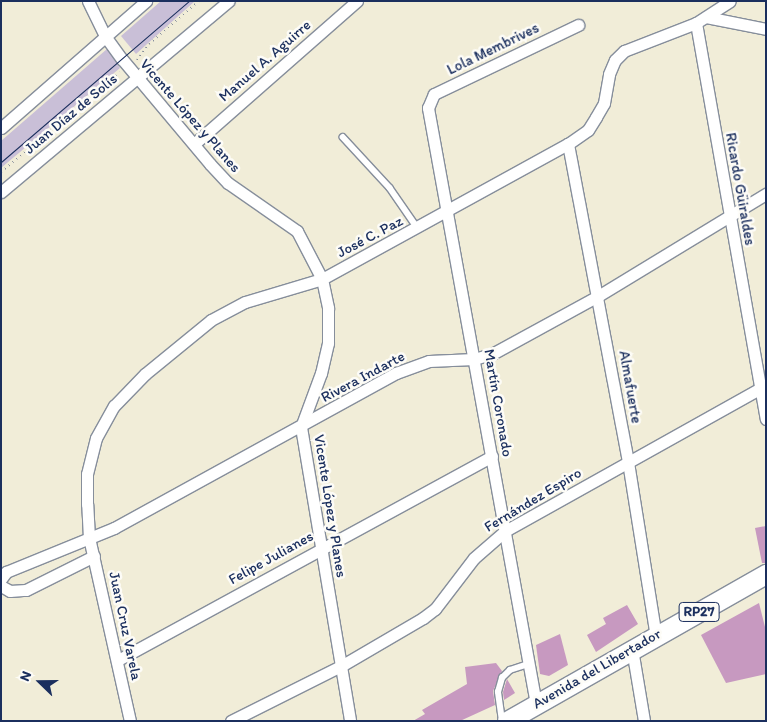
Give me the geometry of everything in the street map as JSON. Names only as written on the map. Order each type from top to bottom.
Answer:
[{"type":"main road","name":"Avenida del Libertador","points":[[510,720],[766,574]]},
{"type":"street","name":"Vicente López y Planes","points":[[88,1],[105,36],[134,73],[228,183],[297,231],[322,280],[328,308],[328,343],[322,373],[302,427],[350,721]]},
{"type":"street","points":[[1,128],[146,1]]},
{"type":"street","name":"Juan Díaz de Solís","points":[[1,192],[134,73],[229,1]]},
{"type":"street","name":"Manuel A. Aguirre","points":[[194,144],[357,1]]},
{"type":"street","name":"José C. Paz","points":[[89,538],[87,474],[96,438],[114,406],[145,374],[211,320],[245,302],[322,280],[448,213],[568,144],[588,130],[596,117],[604,103],[609,74],[615,60],[624,51],[701,20],[730,1]]},
{"type":"street","points":[[701,20],[766,29]]},
{"type":"street","name":"Ricardo Güiraldes","points":[[701,20],[730,218],[763,387],[766,419]]},
{"type":"street","name":"Lola Membrives","points":[[428,108],[434,94],[578,25]]},
{"type":"street","name":"Martín Coronado","points":[[428,108],[536,704]]},
{"type":"street","name":"Almafuerte","points":[[568,144],[628,462],[656,636]]},
{"type":"street","name":"Rivera Indarte","points":[[1,579],[6,572],[114,528],[302,427],[396,373],[429,361],[474,358],[492,354],[598,296],[730,218],[766,194]]},
{"type":"street","name":"Fernández Espiro","points":[[231,721],[341,666],[435,609],[474,558],[505,531],[763,387]]},
{"type":"street","name":"Felipe Julianes","points":[[118,660],[322,547],[492,456]]},
{"type":"street","name":"Juan Cruz Varela","points":[[89,538],[118,660],[130,721]]},
{"type":"street","points":[[1,586],[10,591],[26,590],[94,556]]},
{"type":"street","points":[[632,649],[644,721]]},
{"type":"lane","points":[[343,137],[390,188],[419,228]]},
{"type":"lane","points":[[510,720],[498,692],[502,678],[510,670],[529,664]]},
{"type":"path","points":[[1,172],[115,74],[134,73],[149,44],[199,1]]},
{"type":"shaded area","points":[[161,1],[195,1],[136,54],[121,36]]},
{"type":"shaded area","points":[[107,49],[120,68],[1,168],[1,141]]},
{"type":"building","points":[[766,526],[766,563],[762,563],[755,528]]},
{"type":"building","points":[[759,603],[766,631],[766,674],[726,683],[701,635]]},
{"type":"building","points":[[627,605],[638,624],[596,652],[587,635],[606,624],[603,618]]},
{"type":"building","points":[[560,634],[568,665],[549,676],[540,674],[536,645]]},
{"type":"building","points":[[496,663],[502,671],[493,691],[495,705],[460,721],[413,721],[425,714],[422,710],[467,684],[465,667]]},
{"type":"building","points":[[507,679],[515,693],[504,700],[503,692]]},
{"type":"tram line","points":[[1,162],[189,1]]}]
